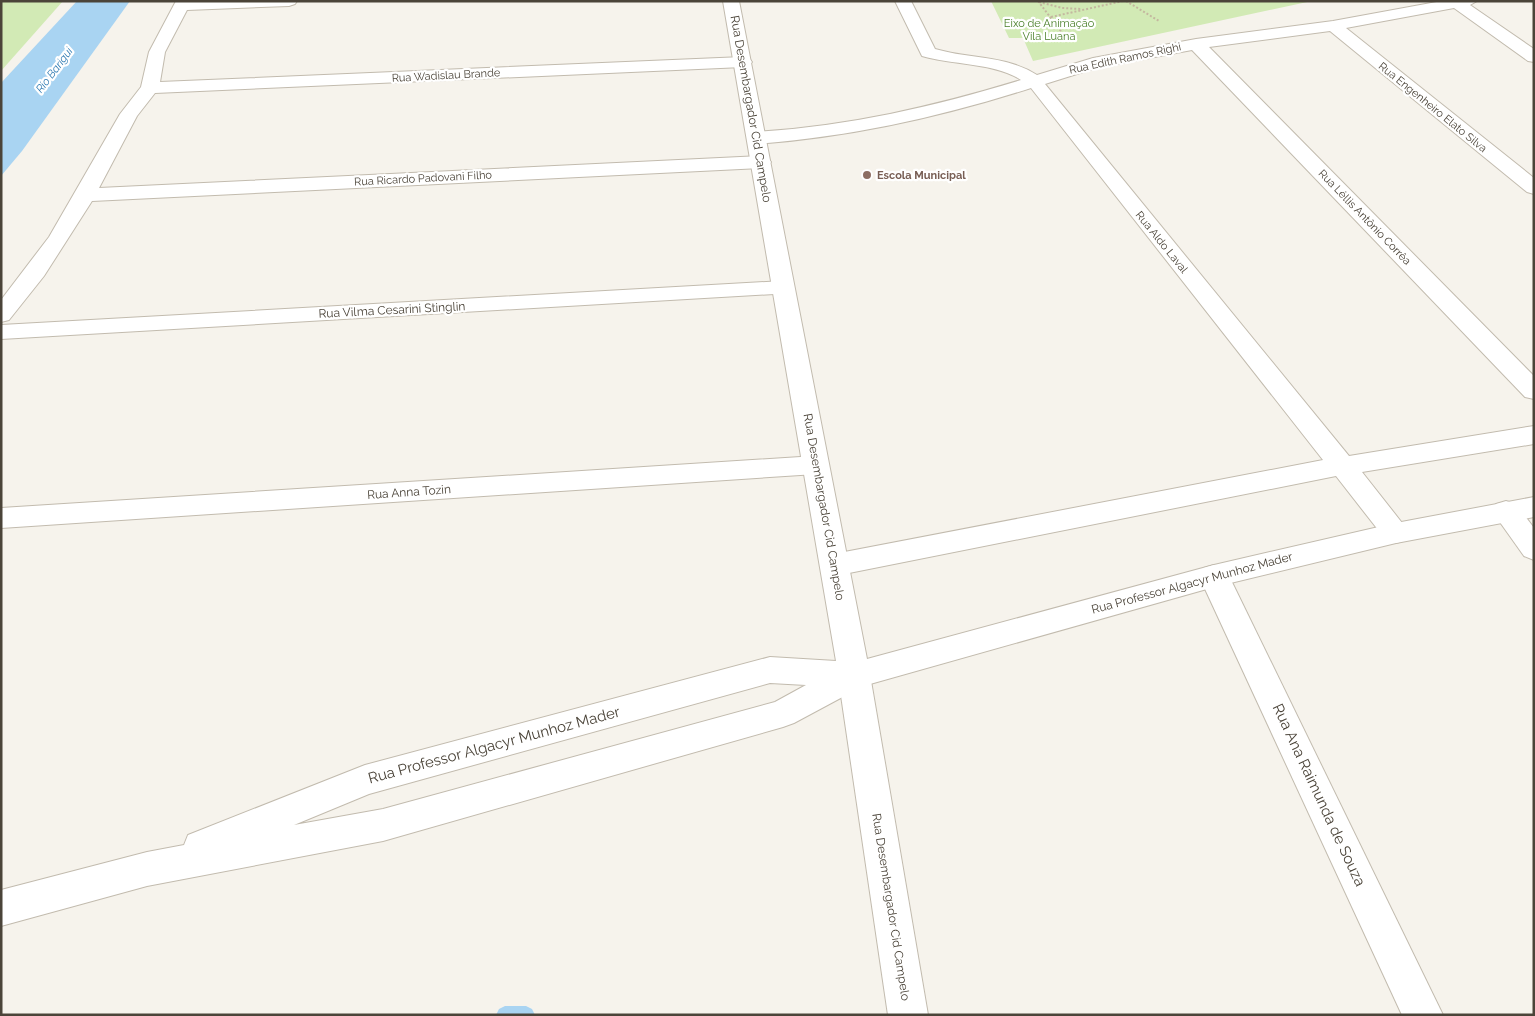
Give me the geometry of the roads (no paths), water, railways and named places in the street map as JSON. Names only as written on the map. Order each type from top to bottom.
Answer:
[{"type":"street","points":[[1,315],[36,272],[85,195],[129,114],[150,88],[157,52],[182,4],[289,1]]},
{"type":"street","name":"Rua Desembargador Cid Campelo","points":[[732,1],[854,674],[908,1015]]},
{"type":"street","name":"Rua Aldo Laval","points":[[903,1],[928,52],[1016,69],[1034,81],[1396,533]]},
{"type":"street","points":[[1464,3],[1534,57]]},
{"type":"street","name":"Rua Edith Ramos Righi","points":[[756,138],[812,134],[888,121],[1093,63],[1196,44],[1333,26],[1464,3]]},
{"type":"street","name":"Rua Engenheiro Elato Silva","points":[[1333,26],[1534,188]]},
{"type":"street","name":"Rua Léllis Antônio Corrêa","points":[[1196,44],[1534,391]]},
{"type":"street","name":"Rua Wadislau Brande","points":[[150,88],[743,62]]},
{"type":"street","name":"Rua Ricardo Padovani Filho","points":[[85,195],[761,162]]},
{"type":"street","name":"Rua Vilma Cesarini Stinglin","points":[[1,332],[784,288]]},
{"type":"street","points":[[834,565],[1342,466],[1534,435]]},
{"type":"street","name":"Rua Anna Tozin","points":[[1,518],[816,466]]},
{"type":"street","points":[[1520,509],[1534,548]]},
{"type":"street","name":"Rua Professor Algacyr Munhoz Mader","points":[[1,908],[147,870],[392,823],[783,713],[854,674],[1214,576],[1396,533],[1520,509]]},
{"type":"street","name":"Rua Ana Raimunda de Souza","points":[[1214,576],[1423,1015]]},
{"type":"street","name":"Rua Professor Algacyr Munhoz Mader","points":[[147,870],[374,778],[770,670],[854,674]]},
{"type":"water","name":"Rio Barigui","points":[[77,1],[130,1],[22,151],[1,176],[1,83]]},
{"type":"waterway","points":[[505,1015],[526,1015]]},
{"type":"place","name":"Escola Municipal","points":[[867,175]]},
{"type":"park label","name":"Eixo de Animação Vila Luana","points":[[1049,29]]}]
